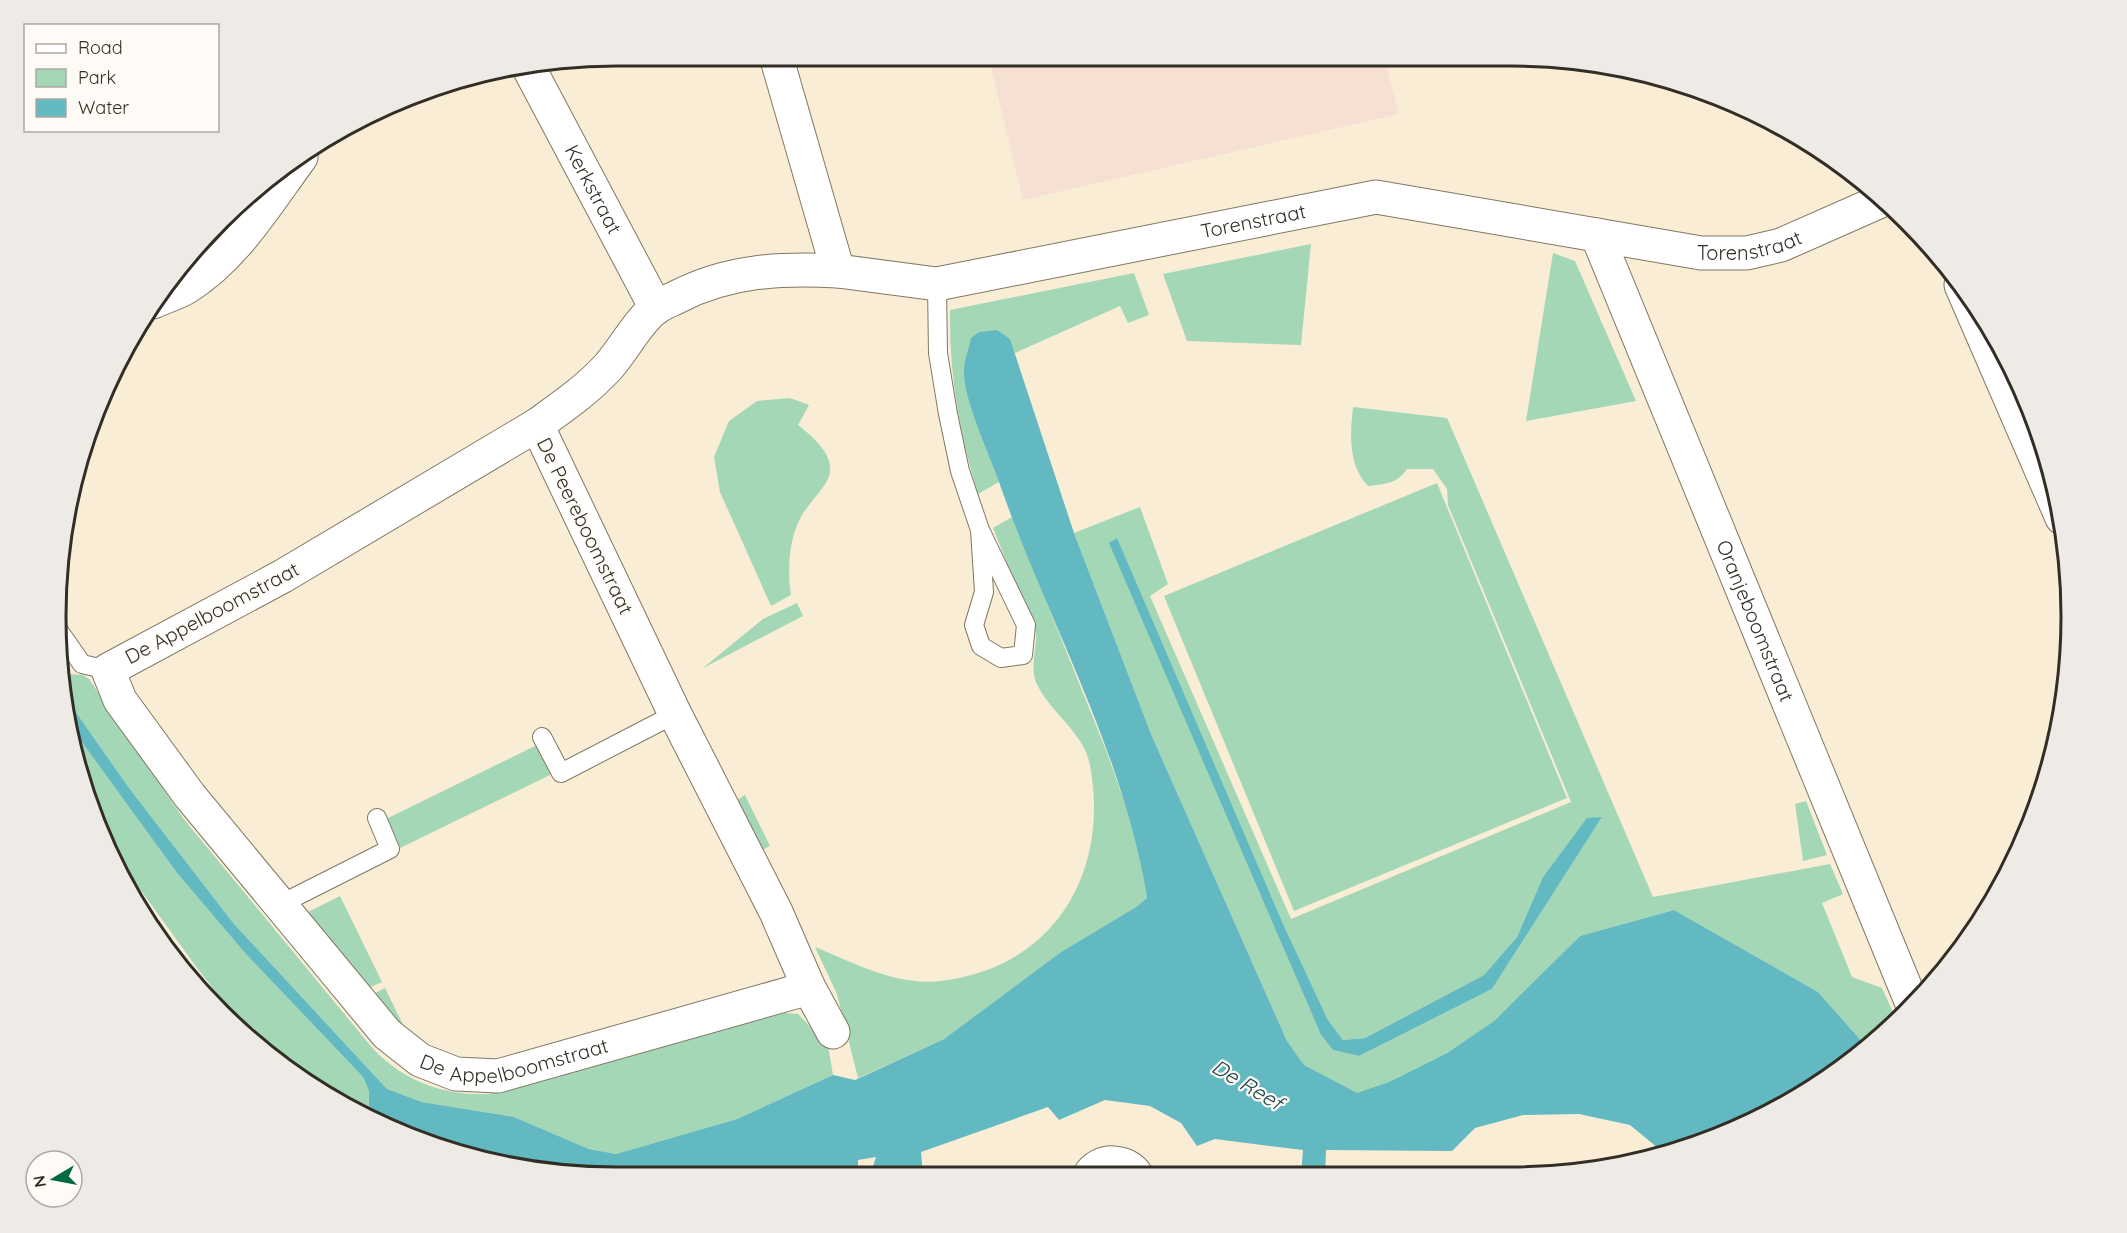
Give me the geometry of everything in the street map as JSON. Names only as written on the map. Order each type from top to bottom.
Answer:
[{"type":"street","points":[[779,66],[838,271]]},
{"type":"street","name":"Kerkstraat","points":[[532,73],[656,308]]},
{"type":"street","points":[[170,295],[186,288],[217,265],[242,237],[288,175]]},
{"type":"street","name":"Torenstraat","points":[[656,308],[693,289],[740,273],[788,268],[838,271],[937,284],[1376,197],[1701,253],[1747,253],[1781,245],[1874,204]]},
{"type":"street","name":"Oranjeboomstraat","points":[[1597,235],[1909,996]]},
{"type":"street","name":"De Peereboomstraat","points":[[656,308],[609,366],[579,394],[537,425],[675,714],[776,912],[810,988],[833,1032]]},
{"type":"street","points":[[1982,332],[2040,467]]},
{"type":"street","name":"De Appelboomstraat","points":[[537,425],[283,576],[108,669],[120,700],[190,796],[387,1034],[420,1060],[456,1074],[498,1076],[810,988]]},
{"type":"street","points":[[1099,1167],[1113,1162],[1127,1167]]},
{"type":"lane","points":[[937,284],[938,353],[960,471],[980,530],[1026,625],[1023,655],[1001,658],[981,646],[974,626],[984,592],[980,530]]},
{"type":"lane","points":[[67,642],[82,664],[108,669]]},
{"type":"lane","points":[[542,737],[561,773],[675,714]]},
{"type":"lane","points":[[281,904],[390,849],[377,819]]},
{"type":"shaded area","points":[[990,66],[1386,66],[1399,114],[1023,200]]},
{"type":"green space","points":[[1311,244],[1301,345],[1187,341],[1163,274]]},
{"type":"green space","points":[[1553,253],[1575,261],[1636,401],[1526,421]]},
{"type":"green space","points":[[1134,273],[1149,315],[1128,323],[1120,306],[1015,353],[997,330],[964,373],[999,482],[978,494],[965,448],[956,403],[951,357],[950,310]]},
{"type":"green space","points":[[790,398],[809,405],[798,425],[827,455],[830,471],[825,484],[807,507],[797,525],[789,565],[791,595],[771,606],[720,492],[714,457],[729,421],[757,401]]},
{"type":"green space","points":[[1353,407],[1447,418],[1653,897],[1830,864],[1843,894],[1822,903],[1852,977],[1882,988],[1893,1012],[1861,1040],[1818,992],[1674,910],[1580,936],[1494,1021],[1447,1053],[1389,1082],[1357,1094],[1304,1065],[1287,1041],[1151,734],[1074,533],[1140,507],[1168,584],[1150,596],[1291,919],[1571,802],[1448,505],[1447,489],[1433,469],[1407,469],[1399,478],[1385,484],[1368,486],[1357,469],[1351,439]],"holes":[[[1117,539],[1284,926],[1328,1020],[1343,1040],[1365,1038],[1484,975],[1517,937],[1543,877],[1587,819],[1602,817],[1492,989],[1359,1056],[1333,1050],[1321,1035],[1276,930]]]},
{"type":"green space","points":[[1437,483],[1567,798],[1294,911],[1164,596]]},
{"type":"green space","points":[[1012,517],[1106,750],[1135,832],[1147,898],[1061,952],[944,1039],[858,1078],[837,994],[815,947],[876,972],[907,980],[940,981],[980,972],[1014,957],[1043,935],[1065,909],[1081,877],[1091,842],[1094,805],[1090,765],[1081,742],[1049,703],[1036,682],[1034,677],[1035,629],[993,528]]},
{"type":"green space","points":[[797,603],[803,616],[703,668],[763,619]]},
{"type":"green space","points":[[69,674],[83,675],[89,679],[183,818],[369,1044],[394,1067],[423,1083],[455,1092],[489,1094],[784,1013],[798,1014],[818,1035],[826,1033],[833,1075],[737,1119],[616,1154],[589,1149],[514,1117],[422,1102],[387,1089],[234,924],[129,788],[75,711]]},
{"type":"green space","points":[[81,741],[177,873],[245,953],[363,1077],[369,1091],[369,1108],[341,1093],[281,1053],[227,1006],[134,881],[123,860],[95,793]]},
{"type":"green space","points":[[537,745],[552,774],[400,848],[386,819]]},
{"type":"green space","points":[[745,795],[770,846],[759,852],[734,802]]},
{"type":"green space","points":[[1806,801],[1827,855],[1803,861],[1795,804]]},
{"type":"green space","points":[[340,896],[382,982],[362,991],[300,916]]},
{"type":"green space","points":[[385,988],[413,1045],[369,996]]},
{"type":"water","name":"De Reef","points":[[997,330],[1010,339],[1074,533],[1151,734],[1287,1041],[1304,1065],[1357,1093],[1389,1082],[1447,1053],[1494,1021],[1580,936],[1674,910],[1818,992],[1861,1040],[1816,1074],[1754,1110],[1687,1138],[1657,1147],[1630,1125],[1579,1114],[1523,1115],[1475,1128],[1452,1151],[1326,1150],[1325,1167],[1302,1167],[1303,1150],[1215,1139],[1197,1146],[1181,1123],[1150,1106],[1105,1100],[1059,1120],[1048,1107],[921,1152],[922,1167],[873,1167],[876,1157],[858,1160],[858,1167],[580,1166],[509,1156],[474,1148],[440,1138],[369,1108],[369,1091],[363,1077],[245,953],[177,873],[81,741],[75,711],[129,788],[234,924],[387,1089],[422,1102],[514,1117],[589,1149],[616,1154],[737,1119],[833,1075],[855,1080],[944,1039],[1061,952],[1147,898],[1136,844],[1103,739],[1018,534],[968,399],[965,386],[965,361],[971,338],[979,332]]},
{"type":"water","points":[[1117,538],[1284,926],[1328,1020],[1343,1040],[1365,1038],[1484,975],[1517,937],[1543,877],[1587,818],[1602,817],[1492,989],[1359,1056],[1333,1050],[1321,1035],[1109,543]]}]
